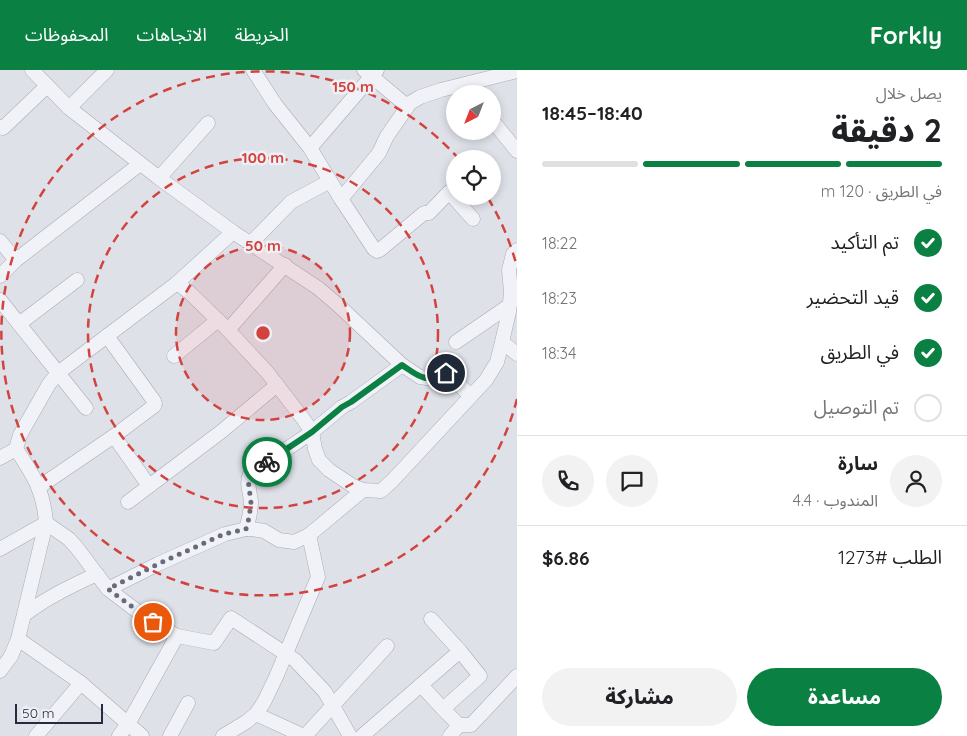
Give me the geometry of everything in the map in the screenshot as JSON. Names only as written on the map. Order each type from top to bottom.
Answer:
[{"type":"street","points":[[32,70],[70,108],[140,164],[233,232],[318,288],[402,365],[420,377],[436,377],[446,373],[470,396]]},
{"type":"street","points":[[70,108],[107,70]]},
{"type":"street","points":[[253,70],[275,104],[310,148],[374,249],[377,251],[424,213],[429,213],[449,192],[473,219]]},
{"type":"street","points":[[341,199],[380,153],[387,136],[410,103],[420,97],[441,90],[517,70]]},
{"type":"street","points":[[310,148],[371,72],[407,106]]},
{"type":"street","points":[[0,127],[3,128],[47,86]]},
{"type":"street","points":[[159,178],[208,123]]},
{"type":"street","points":[[501,131],[517,151]]},
{"type":"street","points":[[0,276],[16,260],[140,164]]},
{"type":"street","points":[[251,243],[291,202],[330,181]]},
{"type":"street","points":[[0,458],[16,449],[20,435],[49,384],[58,373],[177,283],[233,232]]},
{"type":"street","points":[[0,241],[16,260]]},
{"type":"street","points":[[177,283],[223,325],[277,385],[312,432],[319,460],[329,470],[353,486],[363,490],[381,491],[486,380],[497,362],[510,305],[511,292],[508,270],[513,254],[517,250]]},
{"type":"street","points":[[174,356],[223,325],[285,265]]},
{"type":"street","points":[[19,324],[76,280]]},
{"type":"street","points":[[0,300],[86,408]]},
{"type":"street","points":[[456,342],[510,305]]},
{"type":"street","points":[[39,487],[114,436],[155,404],[107,336]]},
{"type":"street","points":[[502,342],[517,354]]},
{"type":"street","points":[[246,529],[251,503],[248,479],[250,474],[312,432],[342,407],[402,365]]},
{"type":"street","points":[[128,502],[222,431],[277,385]]},
{"type":"street","points":[[114,436],[149,486]]},
{"type":"street","points":[[0,671],[11,656],[18,639],[46,523],[39,487],[30,469],[16,449]]},
{"type":"street","points":[[108,589],[224,534],[246,529],[264,531],[279,540],[294,542],[309,534],[363,490]]},
{"type":"street","points":[[0,549],[46,523]]},
{"type":"street","points":[[46,523],[69,539],[108,589],[153,622],[177,636],[214,643],[232,618],[296,660],[325,692],[350,736]]},
{"type":"street","points":[[223,736],[256,714],[276,678],[318,576],[309,534]]},
{"type":"street","points":[[24,615],[66,588],[97,574]]},
{"type":"street","points":[[430,619],[480,676],[444,709]]},
{"type":"street","points":[[119,736],[128,724],[177,636]]},
{"type":"street","points":[[18,639],[81,683],[142,736]]},
{"type":"street","points":[[256,714],[305,736],[387,646]]},
{"type":"street","points":[[362,736],[460,651]]},
{"type":"street","points":[[421,685],[460,725],[471,725],[517,676]]},
{"type":"street","points":[[36,736],[81,683]]},
{"type":"street","points":[[170,736],[188,703]]},
{"type":"street","points":[[450,736],[460,725]]},
{"type":"way so far","points":[[153,622],[108,589],[224,534],[246,529],[251,503],[248,479],[250,474],[267,462]]},
{"type":"route","points":[[267,462],[312,432],[342,407],[402,365],[420,377],[436,377],[446,373]]}]
